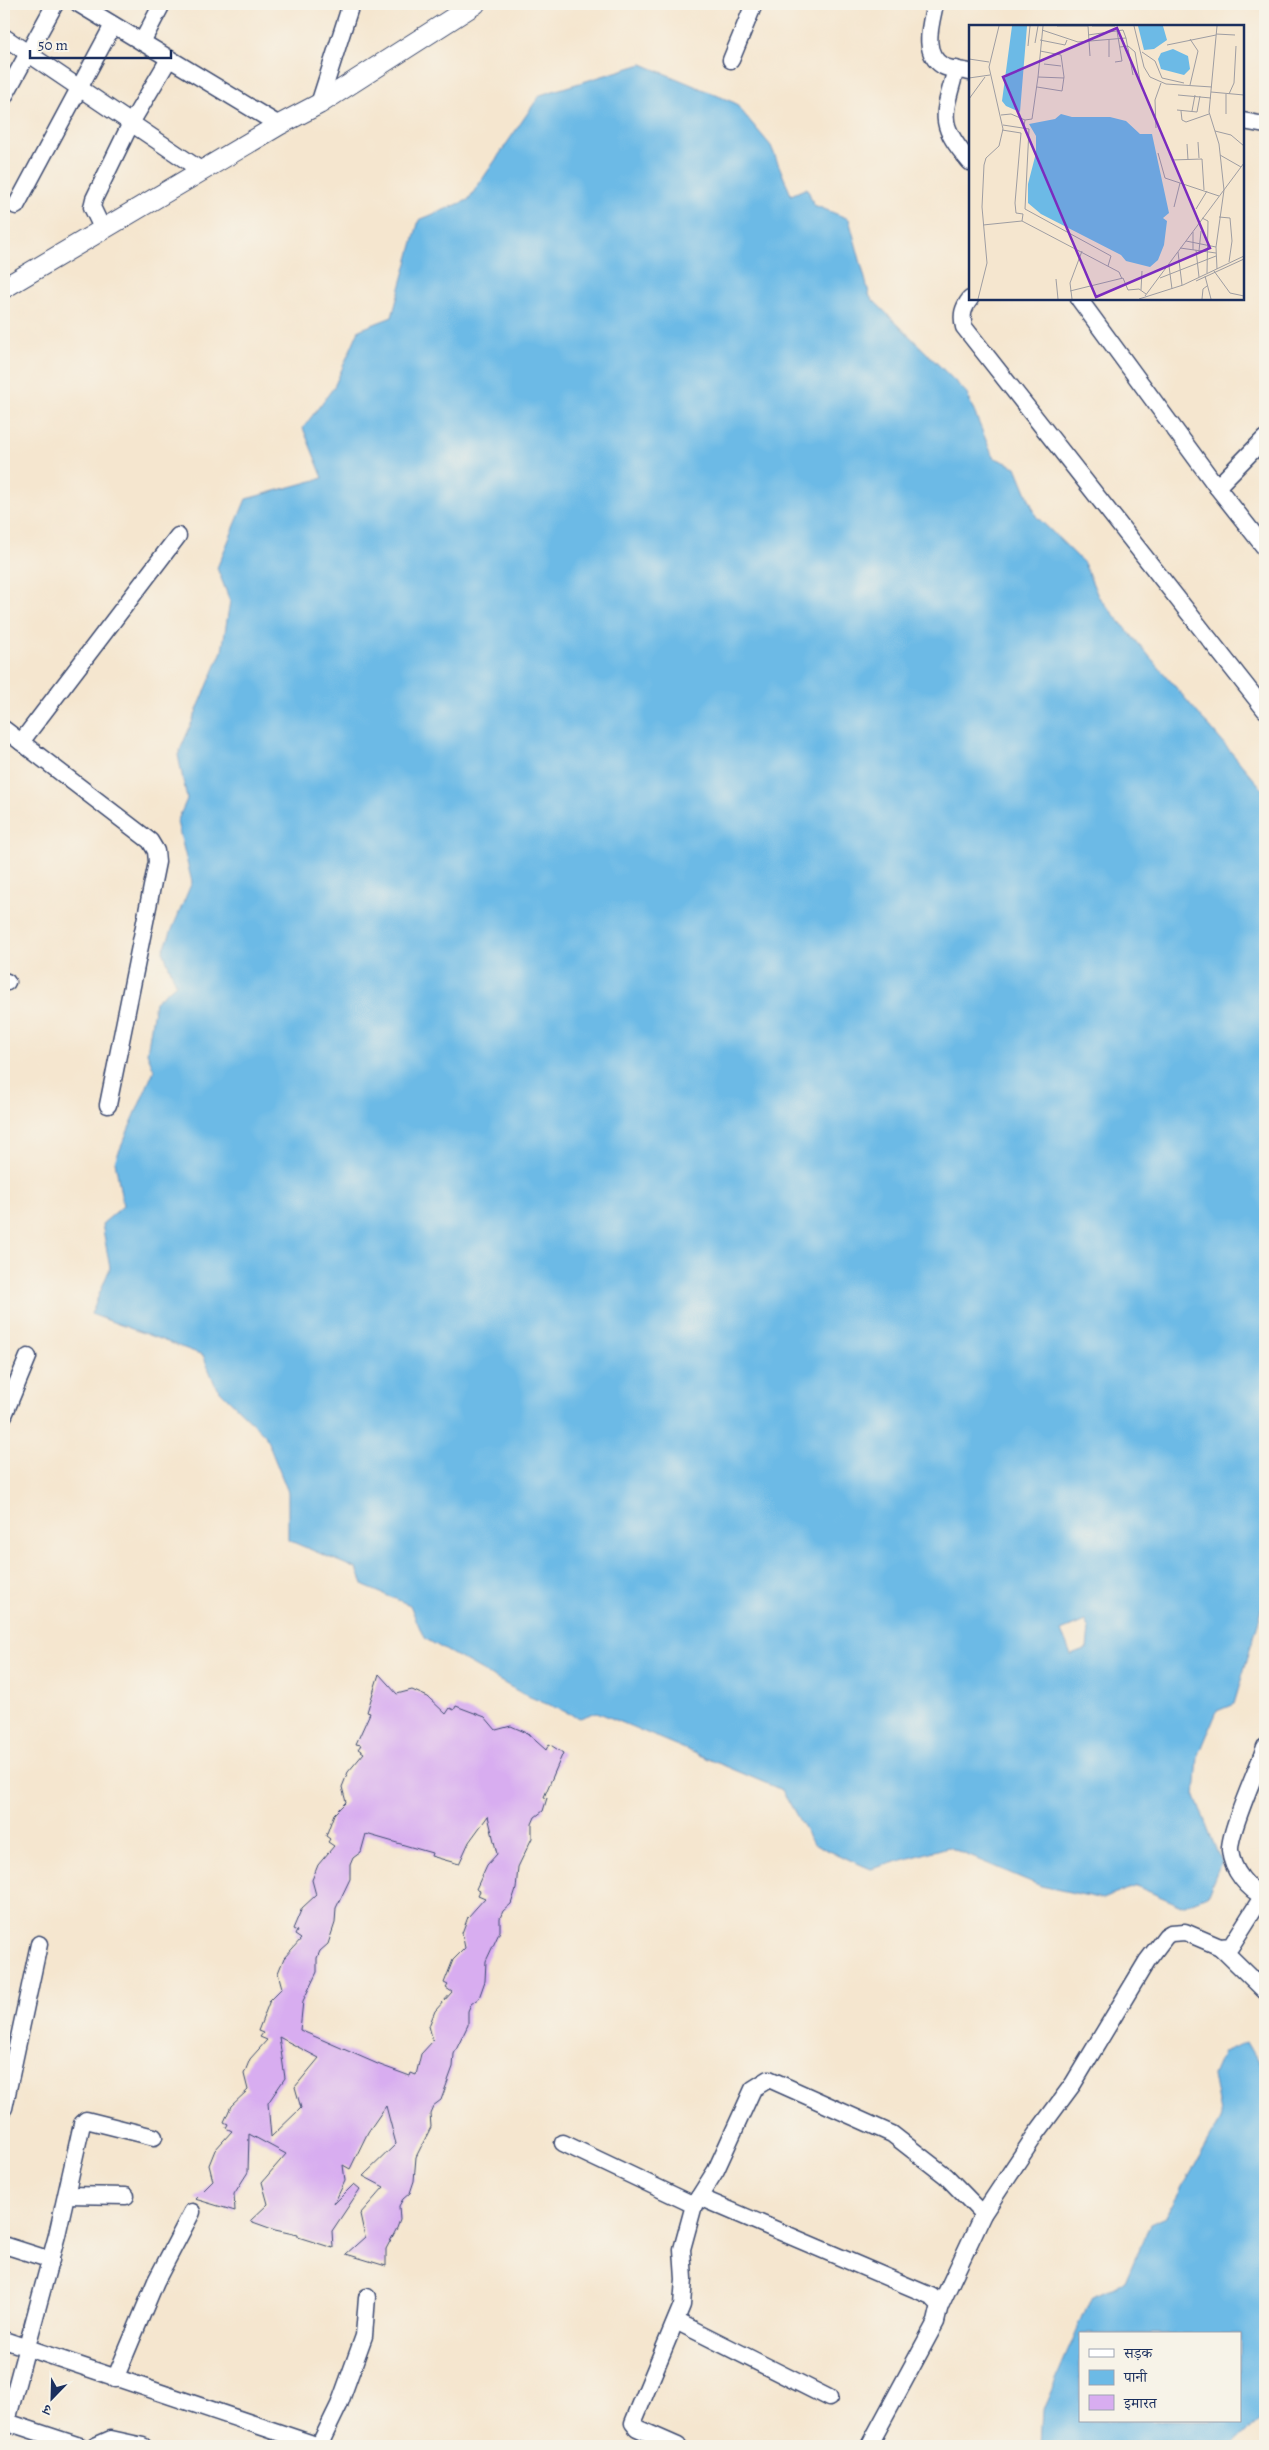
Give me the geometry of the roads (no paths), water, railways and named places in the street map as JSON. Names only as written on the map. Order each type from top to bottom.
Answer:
[{"type":"street","points":[[4,97],[55,4]]},
{"type":"street","points":[[79,4],[279,126]]},
{"type":"street","points":[[142,42],[162,4]]},
{"type":"street","points":[[319,104],[351,4]]},
{"type":"street","points":[[731,60],[754,4]]},
{"type":"street","points":[[935,4],[929,42],[933,58],[945,67],[963,71],[947,103],[945,123],[951,140],[969,161]]},
{"type":"street","points":[[4,288],[319,104],[465,7]]},
{"type":"street","points":[[16,206],[113,25]]},
{"type":"street","points":[[4,37],[202,171]]},
{"type":"street","points":[[103,230],[92,207],[94,199],[132,123],[169,59]]},
{"type":"street","points":[[1244,121],[1265,125]]},
{"type":"street","points":[[969,300],[964,306],[961,317],[964,327],[1265,710]]},
{"type":"street","points":[[1080,300],[1217,487],[1265,548]]},
{"type":"street","points":[[1217,487],[1265,438]]},
{"type":"street","points":[[21,742],[178,536]]},
{"type":"street","points":[[4,729],[150,842],[156,851],[156,862],[108,1105]]},
{"type":"street","points":[[4,1415],[28,1357]]},
{"type":"street","points":[[869,2446],[936,2322],[940,2306],[983,2214],[1036,2134],[1073,2084],[1147,1961],[1166,1936],[1171,1933],[1185,1932],[1226,1948],[1234,1943],[1264,1898],[1244,1884],[1230,1849],[1238,1818],[1265,1747]]},
{"type":"street","points":[[4,2108],[39,1944]]},
{"type":"street","points":[[1220,1947],[1265,1992]]},
{"type":"street","points":[[678,2446],[633,2425],[676,2321],[684,2293],[682,2249],[696,2201],[716,2170],[754,2089],[769,2079],[892,2134],[946,2176],[983,2214]]},
{"type":"street","points":[[80,2446],[5,2421],[51,2260],[82,2124],[86,2120],[154,2137]]},
{"type":"street","points":[[563,2143],[696,2201],[931,2296],[940,2306]]},
{"type":"street","points":[[67,2194],[126,2196]]},
{"type":"street","points":[[115,2379],[156,2281],[192,2212]]},
{"type":"street","points":[[4,2245],[51,2260]]},
{"type":"street","points":[[4,2340],[115,2379],[319,2446],[339,2405],[364,2336],[367,2297]]},
{"type":"street","points":[[676,2321],[829,2398]]},
{"type":"street","points":[[98,2446],[111,2439],[143,2446]]},
{"type":"water","points":[[642,64],[735,103],[771,146],[791,195],[807,188],[814,205],[849,219],[870,297],[966,392],[993,457],[1016,467],[1036,516],[1084,563],[1098,596],[1265,792],[1265,1599],[1234,1704],[1217,1711],[1198,1757],[1195,1796],[1221,1862],[1207,1896],[1182,1906],[1136,1886],[1103,1899],[1041,1886],[948,1847],[871,1869],[813,1844],[782,1790],[597,1712],[580,1718],[523,1694],[424,1638],[410,1605],[364,1586],[357,1569],[288,1540],[288,1492],[265,1435],[216,1387],[203,1355],[91,1314],[110,1268],[102,1224],[123,1206],[115,1161],[154,1070],[147,1053],[155,1002],[176,984],[163,951],[192,882],[177,822],[187,799],[178,755],[222,651],[230,601],[217,568],[246,499],[323,478],[303,428],[334,387],[359,330],[392,317],[419,220],[468,200],[540,95]],"holes":[[[1085,1621],[1089,1629],[1087,1649],[1071,1655],[1061,1631]]]},
{"type":"water","points":[[1247,2042],[1265,2073],[1265,2414],[1231,2446],[1041,2446],[1043,2409],[1092,2295],[1125,2282],[1150,2224],[1166,2217],[1221,2119],[1213,2075],[1223,2052]]}]
